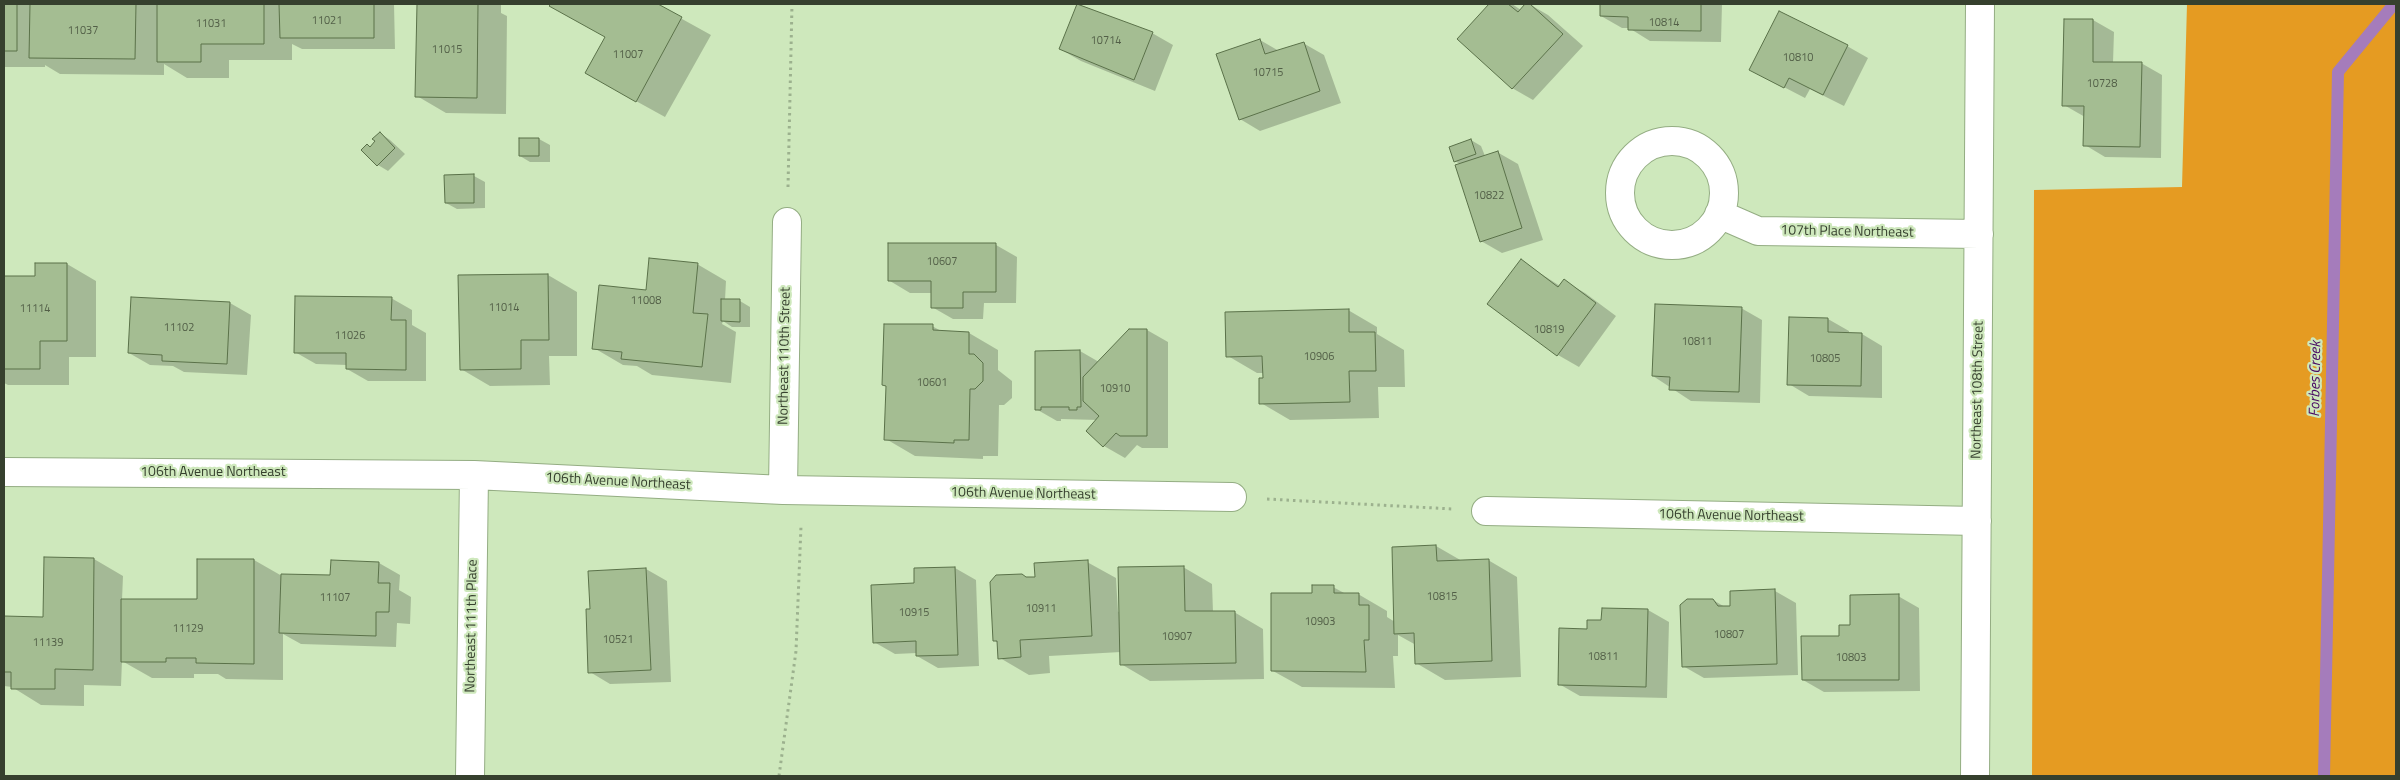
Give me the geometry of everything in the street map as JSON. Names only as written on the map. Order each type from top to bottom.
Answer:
[{"type":"street","name":"Northeast 108th Street","points":[[1975,776],[1980,4]]},
{"type":"street","name":"107th Place Northeast","points":[[1719,214],[1758,231],[1979,234]]},
{"type":"street","name":"Northeast 110th Street","points":[[787,222],[792,490]]},
{"type":"street","name":"106th Avenue Northeast","points":[[4,472],[474,475],[792,490],[1232,497]]},
{"type":"street","name":"Northeast 111th Place","points":[[470,776],[474,475]]},
{"type":"street","name":"106th Avenue Northeast","points":[[1486,511],[1977,522]]},
{"type":"path","points":[[787,222],[792,4]]},
{"type":"path","points":[[779,776],[796,652],[792,490]]},
{"type":"path","points":[[1232,497],[1486,511]]},
{"type":"shaded area","points":[[2187,4],[2396,4],[2396,776],[2032,776],[2034,190],[2182,187]]},
{"type":"building","points":[[4,4],[17,4],[17,51],[4,51]]},
{"type":"building","points":[[30,4],[136,4],[135,59],[29,58]]},
{"type":"building","points":[[157,4],[264,4],[264,44],[201,44],[201,62],[157,62]]},
{"type":"building","points":[[279,4],[374,4],[374,38],[280,38]]},
{"type":"building","points":[[417,4],[478,4],[477,98],[415,97]]},
{"type":"building","points":[[551,4],[658,4],[682,17],[636,102],[585,73],[605,37],[549,6]]},
{"type":"building","points":[[1077,4],[1153,32],[1134,80],[1059,49]]},
{"type":"building","points":[[1489,4],[1508,4],[1518,12],[1525,4],[1530,4],[1563,34],[1512,89],[1457,39]]},
{"type":"building","points":[[1600,4],[1701,4],[1701,31],[1628,30],[1628,17],[1600,16]]},
{"type":"building","points":[[1779,11],[1848,45],[1823,95],[1789,78],[1784,88],[1749,70]]},
{"type":"building","points":[[2064,19],[2093,19],[2093,62],[2142,62],[2140,147],[2083,146],[2084,106],[2062,106]]},
{"type":"building","points":[[1260,39],[1265,54],[1304,42],[1320,91],[1239,120],[1216,54]]},
{"type":"building","points":[[380,132],[395,148],[377,166],[361,150],[367,144],[370,147],[375,141],[372,139]]},
{"type":"building","points":[[519,138],[539,138],[539,156],[519,156]]},
{"type":"building","points":[[1471,139],[1476,154],[1454,162],[1449,147]]},
{"type":"building","points":[[1498,151],[1522,228],[1480,242],[1455,165]]},
{"type":"building","points":[[474,174],[474,203],[445,203],[444,175]]},
{"type":"building","points":[[888,243],[996,243],[996,292],[963,292],[963,308],[931,308],[931,281],[888,281]]},
{"type":"building","points":[[649,258],[698,263],[693,313],[708,314],[702,367],[621,359],[622,352],[592,349],[599,285],[646,290]]},
{"type":"building","points":[[1521,259],[1558,287],[1564,279],[1596,303],[1557,356],[1487,304]]},
{"type":"building","points":[[35,263],[67,263],[67,341],[40,341],[40,369],[4,369],[4,276],[35,276]]},
{"type":"building","points":[[548,274],[549,340],[521,340],[521,369],[460,370],[458,275]]},
{"type":"building","points":[[295,296],[392,297],[391,320],[406,320],[406,370],[346,369],[346,353],[294,353]]},
{"type":"building","points":[[131,297],[230,302],[227,364],[162,361],[162,355],[128,353]]},
{"type":"building","points":[[721,299],[740,299],[740,322],[721,321]]},
{"type":"building","points":[[1655,304],[1742,307],[1739,392],[1669,390],[1670,377],[1652,376]]},
{"type":"building","points":[[1349,309],[1349,332],[1375,332],[1376,371],[1349,371],[1350,402],[1259,404],[1259,378],[1263,378],[1262,356],[1226,357],[1225,312]]},
{"type":"building","points":[[1789,317],[1828,318],[1828,332],[1862,333],[1861,386],[1787,385]]},
{"type":"building","points":[[884,324],[933,324],[933,330],[969,332],[969,354],[974,354],[983,363],[983,381],[975,389],[970,389],[969,440],[954,440],[954,443],[884,440],[886,386],[882,385]]},
{"type":"building","points":[[1129,329],[1147,329],[1147,436],[1120,436],[1116,433],[1103,447],[1086,431],[1099,416],[1083,401],[1083,377]]},
{"type":"building","points":[[1080,350],[1081,407],[1077,407],[1077,410],[1069,410],[1069,407],[1041,407],[1041,410],[1035,410],[1035,351]]},
{"type":"building","points":[[1436,545],[1437,561],[1489,559],[1492,661],[1415,664],[1414,633],[1394,634],[1392,547]]},
{"type":"building","points":[[44,557],[94,558],[93,670],[55,669],[55,689],[11,689],[11,672],[4,672],[4,616],[43,617]]},
{"type":"building","points":[[197,559],[254,559],[254,664],[196,663],[196,658],[166,658],[166,662],[121,662],[121,599],[197,599]]},
{"type":"building","points":[[331,560],[379,562],[378,583],[390,583],[389,612],[376,612],[376,636],[279,633],[281,574],[330,575]]},
{"type":"building","points":[[1088,560],[1092,636],[1020,640],[1021,657],[998,659],[997,641],[993,641],[990,582],[996,575],[1022,574],[1026,577],[1035,577],[1034,563]]},
{"type":"building","points":[[1184,566],[1185,611],[1235,611],[1236,663],[1120,665],[1118,567]]},
{"type":"building","points":[[955,567],[958,655],[916,656],[916,641],[873,643],[871,585],[914,583],[914,568]]},
{"type":"building","points":[[646,568],[651,670],[588,673],[586,609],[590,609],[588,571]]},
{"type":"building","points":[[1312,585],[1334,585],[1334,593],[1359,593],[1359,605],[1369,605],[1369,640],[1364,640],[1366,672],[1271,671],[1271,593],[1312,593]]},
{"type":"building","points":[[1775,589],[1777,664],[1682,667],[1680,605],[1687,599],[1713,599],[1718,606],[1730,606],[1730,591]]},
{"type":"building","points":[[1899,594],[1899,680],[1802,680],[1801,636],[1839,636],[1839,625],[1850,625],[1850,595]]},
{"type":"building","points":[[1602,608],[1648,609],[1646,687],[1558,685],[1559,628],[1587,629],[1587,620],[1601,620]]},
{"type":"waterway","name":"Forbes Creek","points":[[2324,776],[2338,72],[2394,4]]}]
